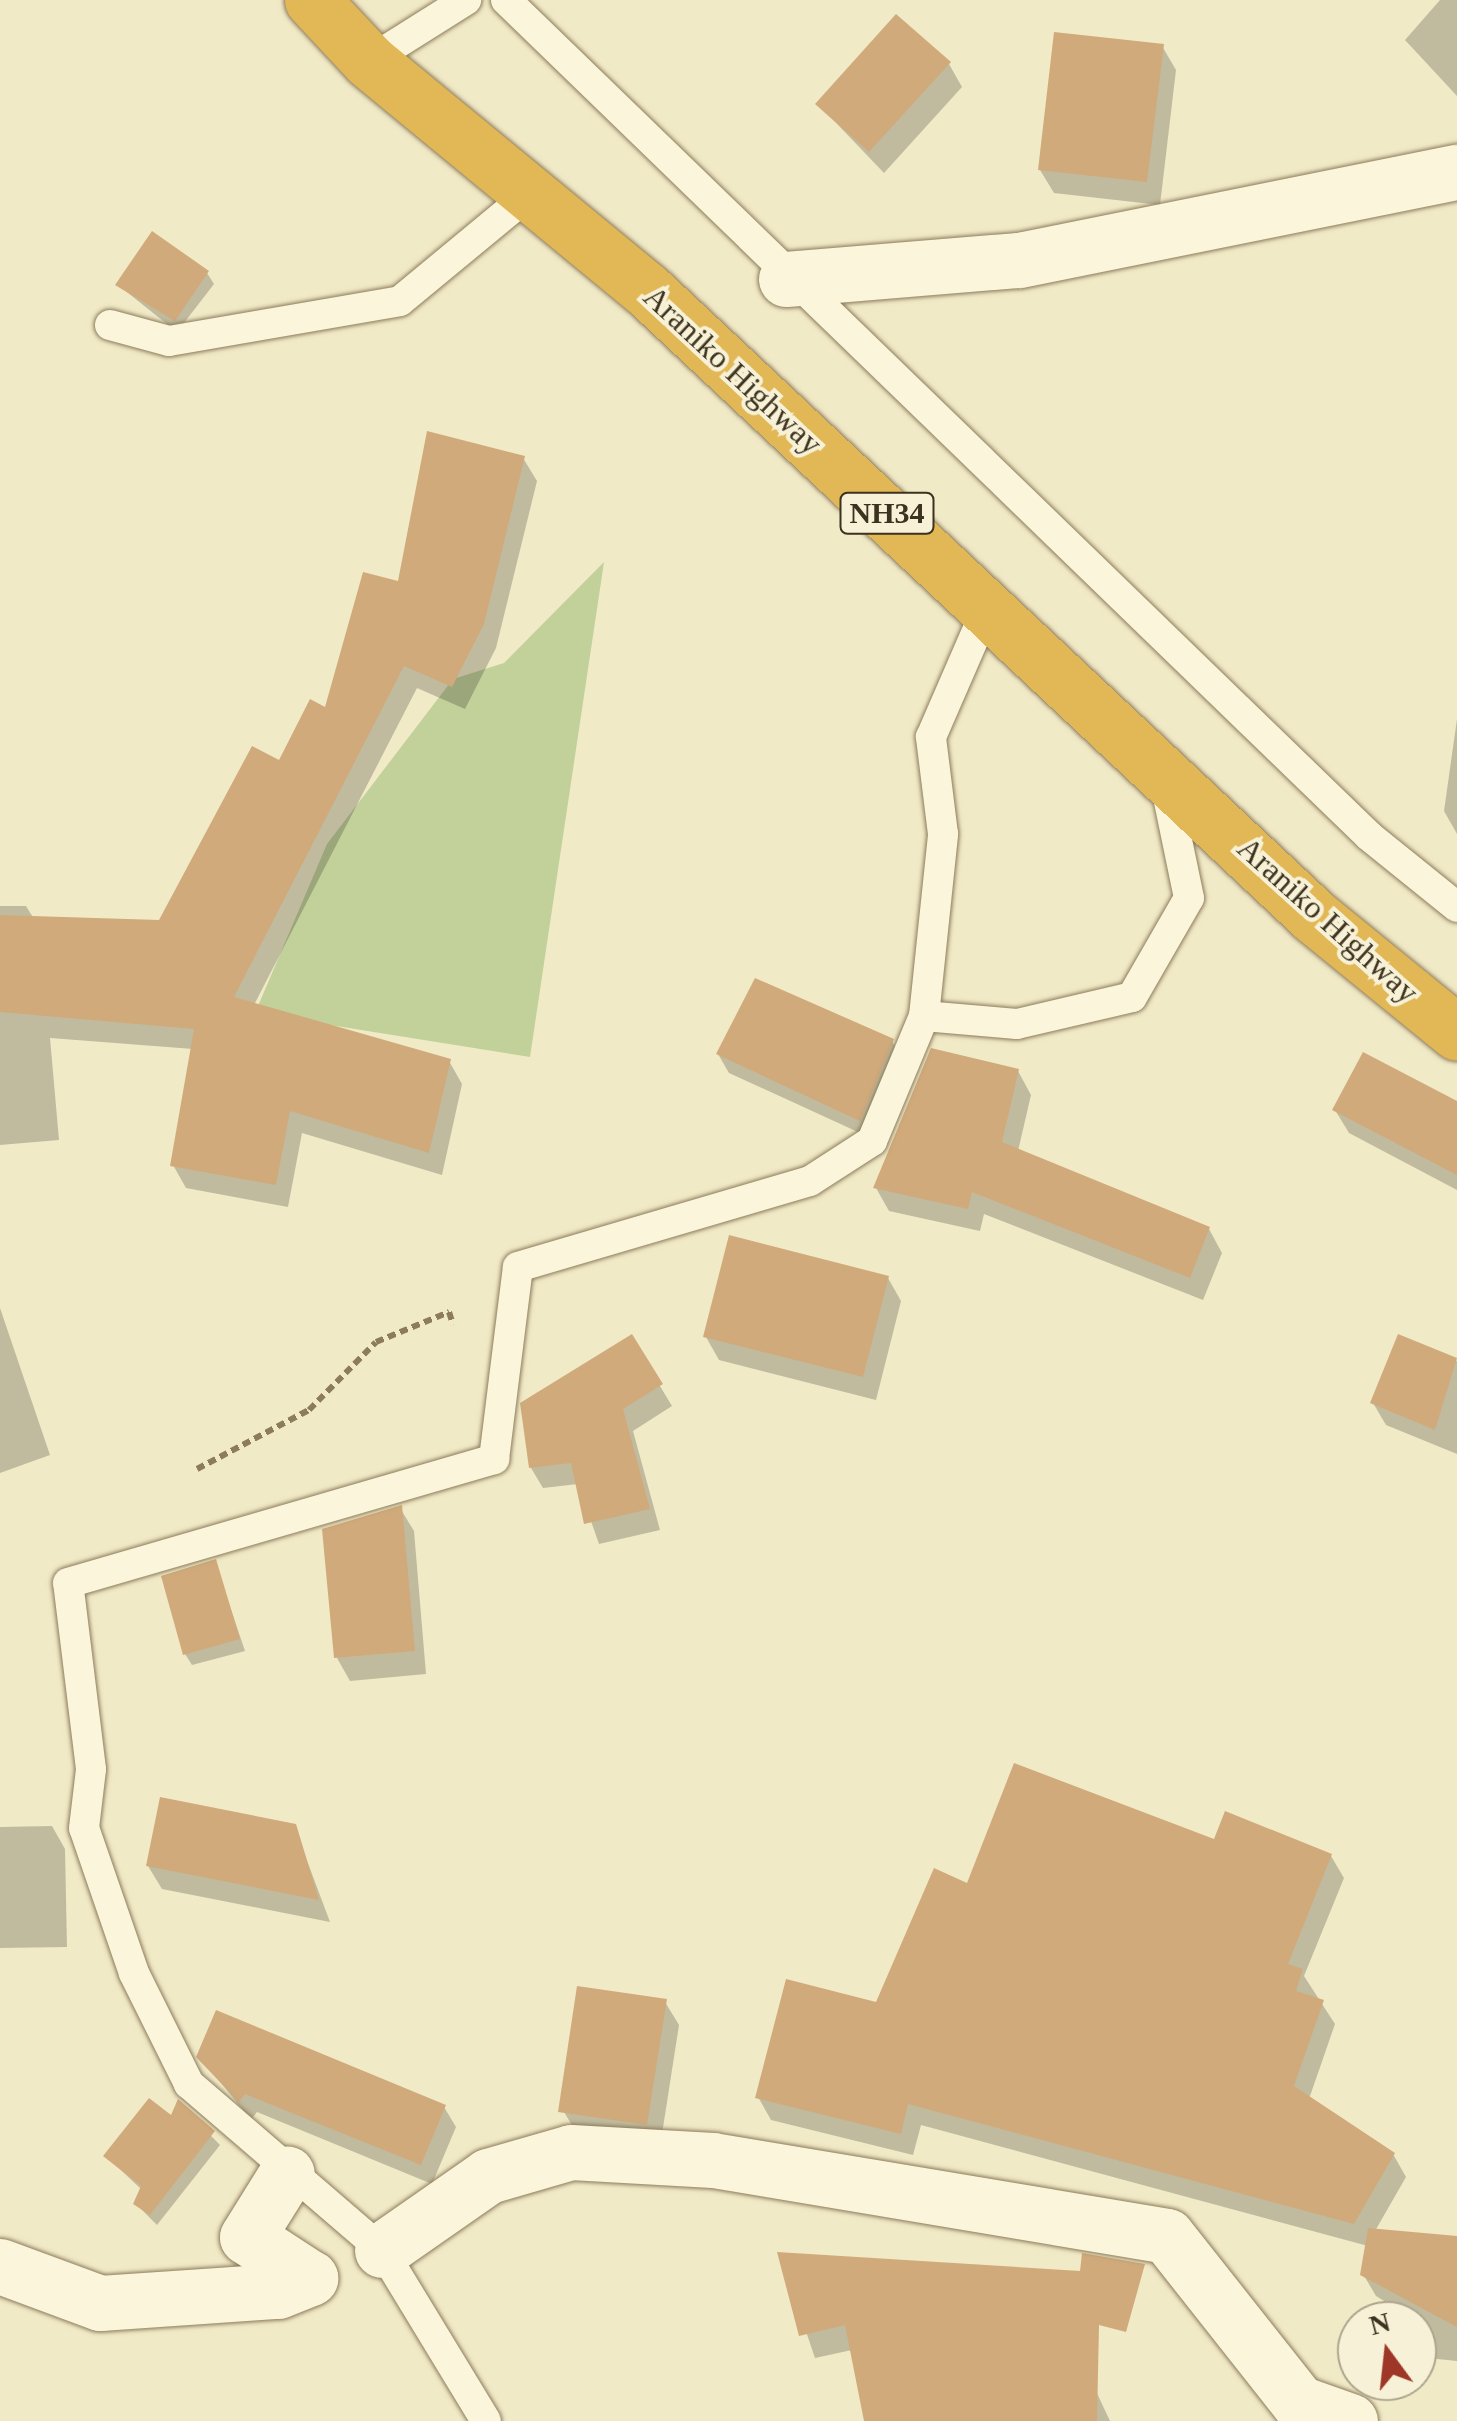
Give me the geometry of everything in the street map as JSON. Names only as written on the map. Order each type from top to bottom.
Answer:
[{"type":"highway","name":"Araniko Highway","points":[[312,0],[369,61],[534,190],[1160,762],[1316,917],[1457,1032]]},
{"type":"street","points":[[786,279],[1019,260],[1457,172]]},
{"type":"street","points":[[382,2250],[488,2176],[571,2152],[713,2160],[1168,2236],[1299,2403],[1350,2421]]},
{"type":"street","points":[[0,2266],[100,2304],[278,2291],[310,2278],[248,2236],[287,2173]]},
{"type":"lane","points":[[369,61],[466,0]]},
{"type":"lane","points":[[506,0],[786,279],[1369,836],[1457,907]]},
{"type":"lane","points":[[110,325],[169,340],[400,301],[534,190]]},
{"type":"lane","points":[[486,2421],[382,2250],[287,2173],[189,2084],[134,1973],[84,1828],[91,1769],[68,1583],[494,1460],[518,1267],[810,1181],[872,1141],[924,1016],[944,834],[931,737],[988,606]]},
{"type":"lane","points":[[924,1016],[1016,1024],[1132,998],[1189,898],[1160,762]]},
{"type":"path","points":[[197,1469],[308,1410],[376,1342],[449,1312],[454,1330]]},
{"type":"green space","points":[[604,562],[530,1057],[255,1013],[327,844],[453,679],[504,663]]},
{"type":"building","points":[[896,14],[951,62],[869,152],[815,104]]},
{"type":"building","points":[[1054,32],[1164,44],[1147,182],[1038,170]]},
{"type":"building","points":[[152,231],[209,271],[175,321],[115,285]]},
{"type":"building","points":[[427,431],[525,456],[484,624],[452,687],[404,666],[234,997],[451,1059],[429,1153],[290,1111],[276,1185],[170,1166],[194,1029],[0,1012],[0,915],[159,920],[252,746],[279,760],[310,699],[325,707],[363,572],[398,581]]},
{"type":"building","points":[[755,978],[894,1039],[860,1121],[716,1054]]},
{"type":"building","points":[[931,1048],[1019,1069],[1002,1142],[1210,1227],[1190,1278],[972,1192],[968,1209],[873,1188]]},
{"type":"building","points":[[1363,1052],[1457,1101],[1457,1175],[1332,1110]]},
{"type":"building","points":[[729,1235],[889,1276],[863,1377],[703,1337]]},
{"type":"building","points":[[632,1334],[663,1384],[623,1409],[650,1509],[584,1524],[571,1463],[529,1468],[520,1403]]},
{"type":"building","points":[[1398,1334],[1457,1358],[1435,1430],[1370,1403]]},
{"type":"building","points":[[402,1505],[415,1651],[334,1658],[322,1529]]},
{"type":"building","points":[[216,1559],[240,1639],[183,1655],[161,1576]]},
{"type":"building","points":[[1014,1763],[1214,1839],[1225,1811],[1332,1854],[1288,1964],[1303,1969],[1296,1991],[1324,2000],[1294,2086],[1395,2153],[1354,2224],[908,2104],[901,2134],[755,2098],[786,1979],[876,2002],[934,1868],[967,1883]]},
{"type":"building","points":[[160,1797],[296,1824],[319,1900],[146,1866]]},
{"type":"building","points":[[577,1986],[667,1999],[647,2125],[558,2112]]},
{"type":"building","points":[[216,2010],[446,2105],[421,2165],[245,2094],[239,2102],[196,2057]]},
{"type":"building","points":[[149,2098],[171,2115],[178,2099],[215,2131],[150,2215],[133,2204],[141,2186],[103,2156]]},
{"type":"building","points":[[1368,2228],[1457,2236],[1457,2327],[1437,2316],[1437,2301],[1408,2301],[1360,2275]]},
{"type":"building","points":[[777,2252],[1080,2271],[1082,2253],[1145,2264],[1126,2332],[1099,2325],[1097,2421],[864,2421],[845,2325],[799,2336]]}]
